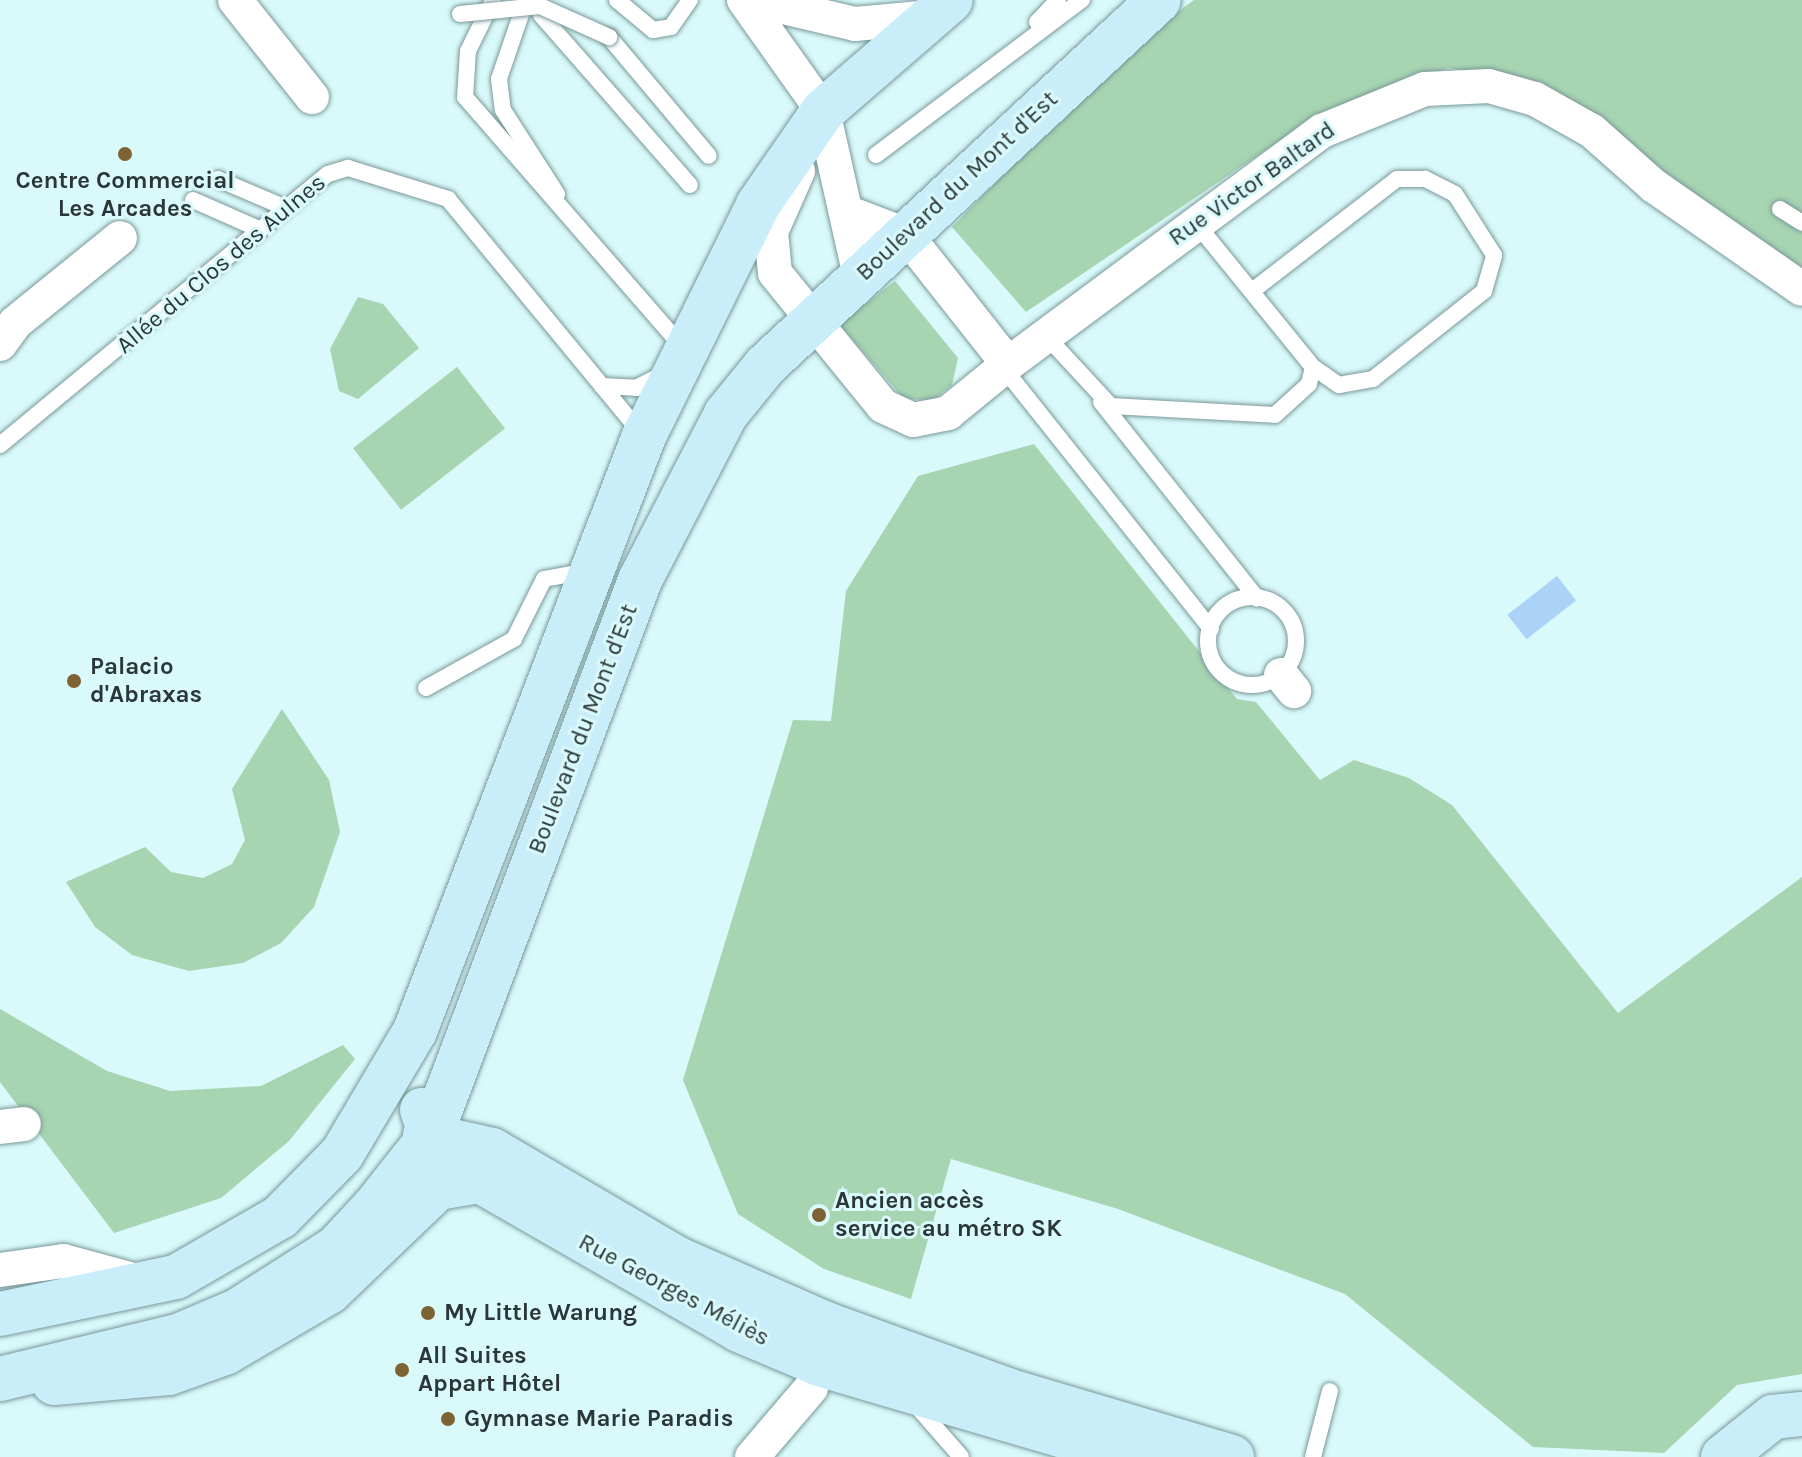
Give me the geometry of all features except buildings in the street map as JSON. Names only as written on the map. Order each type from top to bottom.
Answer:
[{"type":"main road","name":"Boulevard du Mont d'Est","points":[[0,1381],[178,1336],[289,1281],[336,1248],[431,1135],[608,664],[696,462],[766,365],[1159,0]]},
{"type":"main road","name":"Boulevard du Mont d'Est","points":[[0,1314],[152,1285],[280,1217],[342,1154],[415,1031],[644,436],[758,205],[823,111],[940,9]]},
{"type":"main road","points":[[608,664],[601,612],[646,484],[644,436]]},
{"type":"main road","points":[[431,1135],[421,1092],[494,877],[566,695],[570,626]]},
{"type":"main road","points":[[450,1087],[460,1119],[486,1166]]},
{"type":"main road","points":[[342,1154],[382,1138],[431,1135],[486,1166]]},
{"type":"main road","points":[[0,1381],[116,1382],[225,1353],[329,1292],[438,1188],[486,1166]]},
{"type":"main road","name":"Rue Georges Méliès","points":[[486,1166],[678,1259],[887,1343],[918,1381]]},
{"type":"main road","name":"Rue Georges Méliès","points":[[486,1166],[697,1308],[815,1376],[918,1381]]},
{"type":"main road","points":[[815,1376],[826,1347],[887,1343]]},
{"type":"main road","points":[[918,1381],[1134,1457]]},
{"type":"main road","points":[[918,1381],[1232,1457]]},
{"type":"main road","points":[[1726,1455],[1773,1417],[1802,1414]]},
{"type":"street","points":[[235,0],[312,97]]},
{"type":"street","points":[[744,0],[823,111],[860,277]]},
{"type":"street","points":[[753,0],[855,24],[940,9]]},
{"type":"street","name":"Rue Victor Baltard","points":[[814,321],[898,417],[948,413],[1195,222],[1322,131],[1363,111],[1425,89],[1489,86],[1535,99],[1592,131],[1654,186],[1802,289]]},
{"type":"street","points":[[814,321],[770,256],[771,232],[823,111]]},
{"type":"street","points":[[846,212],[906,235],[1008,364]]},
{"type":"street","points":[[0,344],[15,323],[120,238]]},
{"type":"street","points":[[0,1270],[63,1261],[152,1285]]},
{"type":"street","points":[[752,1457],[815,1376]]},
{"type":"lane","points":[[493,0],[468,51],[465,97],[533,180],[559,199]]},
{"type":"lane","points":[[526,0],[499,79],[503,110],[559,199],[685,356],[636,388],[602,386]]},
{"type":"lane","points":[[617,0],[653,30],[671,27],[690,0]]},
{"type":"lane","points":[[1016,44],[1058,0]]},
{"type":"lane","points":[[876,155],[1016,44],[1082,0]]},
{"type":"lane","points":[[460,14],[540,6],[609,37],[709,156]]},
{"type":"lane","points":[[541,15],[690,185]]},
{"type":"lane","name":"Allée du Clos des Aulnes","points":[[0,445],[328,174],[348,168],[448,199],[644,436]]},
{"type":"lane","points":[[218,179],[286,208]]},
{"type":"lane","points":[[1195,222],[1313,367],[1339,385],[1373,379],[1484,291],[1494,255],[1455,194],[1425,179],[1385,184],[1252,291]]},
{"type":"lane","points":[[193,200],[261,230]]},
{"type":"lane","points":[[1780,209],[1802,223]]},
{"type":"lane","points":[[1047,337],[1257,598],[1275,604],[1293,625],[1295,652],[1287,683],[1253,685],[1224,675],[1209,649],[1211,629],[1224,608],[1257,598]]},
{"type":"lane","points":[[1008,364],[1013,380],[1211,629]]},
{"type":"lane","points":[[1100,401],[1275,415],[1309,384],[1313,367]]},
{"type":"lane","points":[[426,688],[514,639],[544,579],[590,571]]},
{"type":"lane","points":[[918,1381],[961,1457]]},
{"type":"lane","points":[[1313,1457],[1330,1391]]},
{"type":"green space","points":[[1194,0],[1802,0],[1802,268],[1525,78],[1448,68],[1322,112],[1026,312],[952,227],[1131,46]]},
{"type":"green space","points":[[895,281],[958,358],[952,385],[933,400],[904,399],[839,324]]},
{"type":"green space","points":[[358,297],[383,304],[419,348],[358,399],[339,391],[330,349]]},
{"type":"green space","points":[[457,367],[505,428],[401,510],[353,448]]},
{"type":"green space","points":[[1034,444],[1237,699],[1256,702],[1320,780],[1354,760],[1409,778],[1452,805],[1618,1013],[1802,877],[1802,1374],[1737,1385],[1664,1453],[1533,1447],[1345,1294],[1118,1209],[951,1159],[911,1299],[824,1269],[738,1214],[683,1080],[793,720],[831,721],[846,591],[918,476]]},
{"type":"green space","points":[[282,709],[329,780],[340,832],[314,907],[281,943],[243,963],[189,971],[132,955],[95,927],[66,882],[145,847],[171,872],[203,878],[232,864],[245,840],[232,789]]},
{"type":"green space","points":[[0,1009],[107,1071],[170,1091],[261,1086],[343,1045],[355,1059],[289,1141],[221,1198],[114,1233],[0,1082]]},
{"type":"water","points":[[1557,576],[1576,600],[1526,639],[1507,615]]},
{"type":"place","name":"Centre Commercial Les Arcades","points":[[125,154]]},
{"type":"place","name":"Palacio d'Abraxas","points":[[74,681]]},
{"type":"place","name":"Ancien accès service au métro SK","points":[[819,1215]]},
{"type":"place","name":"My Little Warung","points":[[428,1313]]},
{"type":"place","name":"All Suites Appart Hôtel","points":[[402,1370]]},
{"type":"place","name":"Gymnase Marie Paradis","points":[[448,1419]]}]
